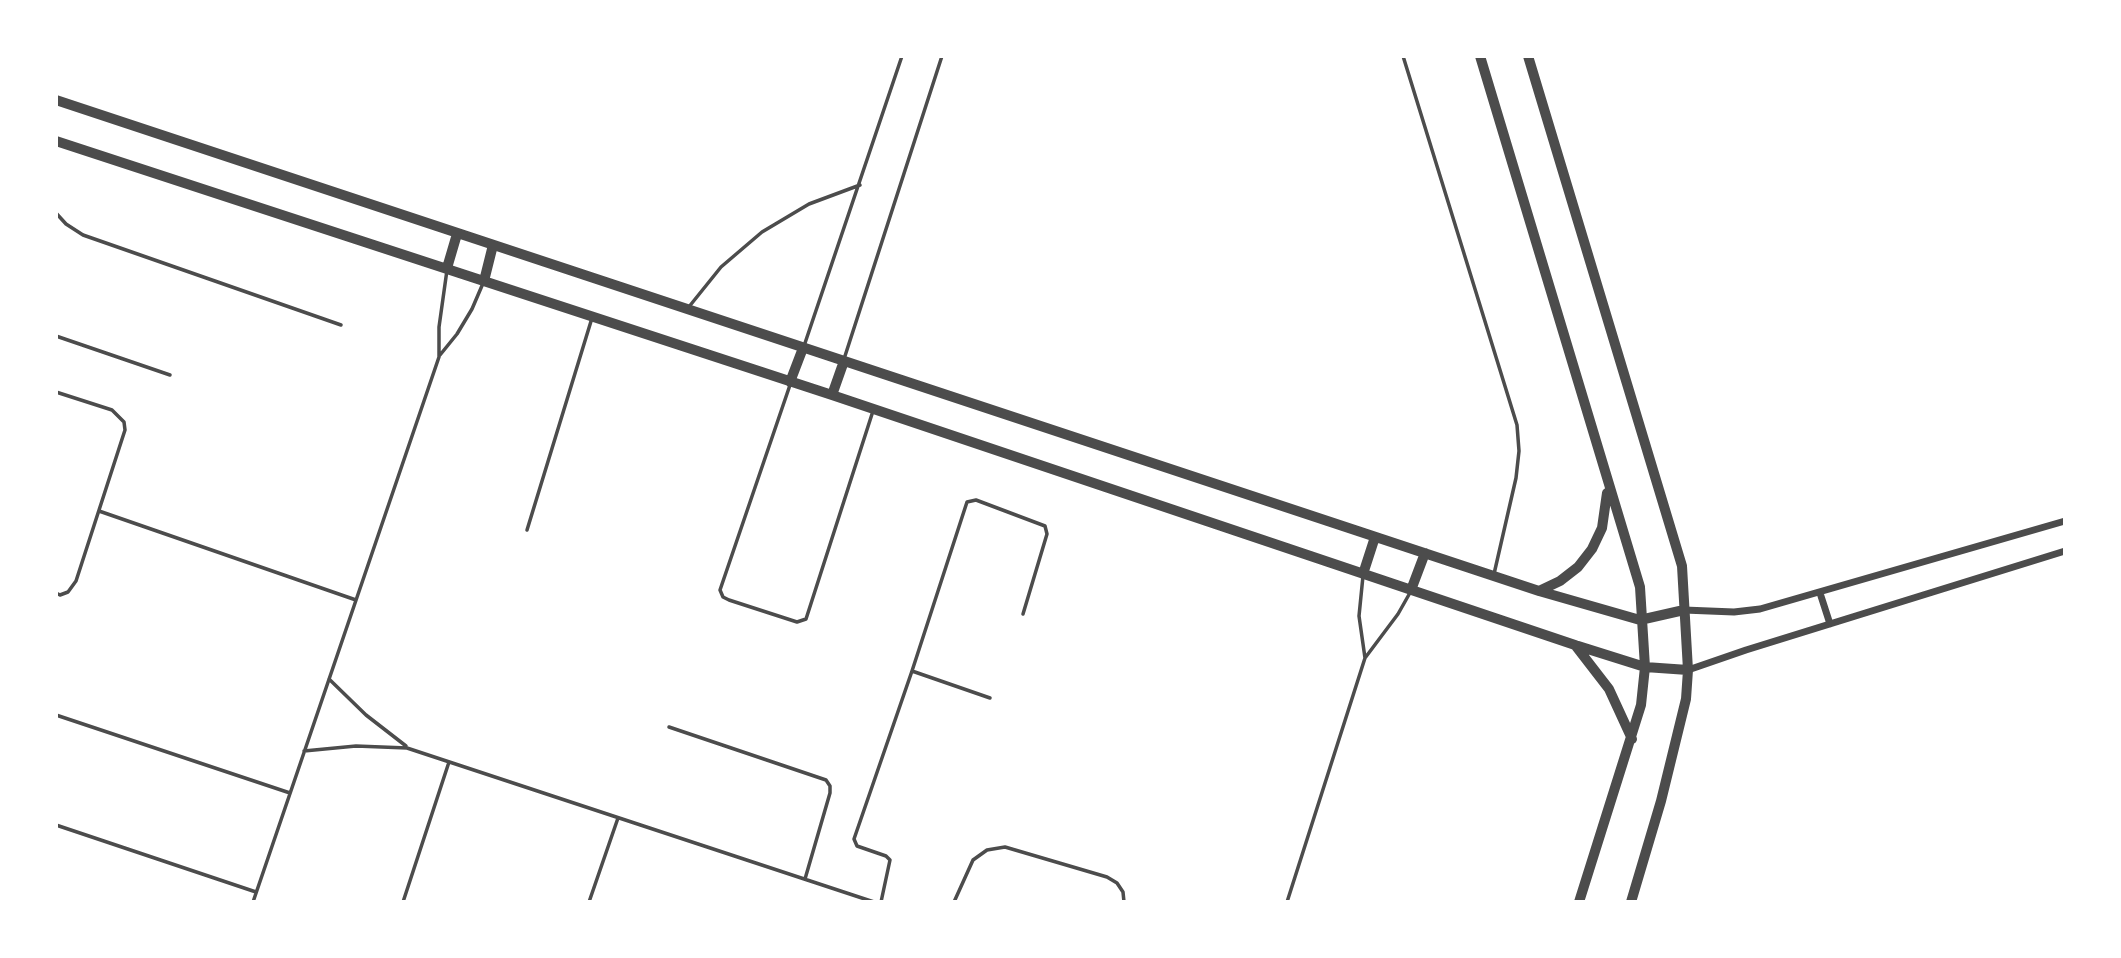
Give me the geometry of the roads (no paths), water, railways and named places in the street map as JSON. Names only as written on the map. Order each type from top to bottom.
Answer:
[{"type":"street","points":[[1480,56],[1606,482],[1640,587],[1640,620],[1646,667],[1641,705],[1579,902]]},
{"type":"street","points":[[1528,56],[1682,566],[1688,670],[1686,699],[1631,902]]},
{"type":"street","points":[[56,100],[1539,591],[1640,620],[1684,610],[1760,610],[2065,521]]},
{"type":"street","points":[[56,141],[832,395],[1646,667],[1688,670],[2065,551]]},
{"type":"street","points":[[447,268],[457,234]]},
{"type":"street","points":[[484,281],[493,245]]},
{"type":"street","points":[[790,383],[803,348]]},
{"type":"street","points":[[832,395],[844,360]]},
{"type":"street","points":[[1539,591],[1560,581],[1578,567],[1592,549],[1602,528],[1607,506],[1606,482]]},
{"type":"street","points":[[1363,574],[1376,537]]},
{"type":"street","points":[[1411,590],[1425,553]]},
{"type":"street","points":[[1821,593],[1830,624]]},
{"type":"street","points":[[1575,645],[1609,689],[1632,739]]},
{"type":"lane","points":[[803,348],[902,56]]},
{"type":"lane","points":[[844,360],[942,56]]},
{"type":"lane","points":[[1403,56],[1517,425],[1519,451],[1516,478],[1494,576]]},
{"type":"lane","points":[[687,310],[721,267],[762,232],[809,204],[860,185]]},
{"type":"lane","points":[[56,213],[66,224],[83,235],[341,325]]},
{"type":"lane","points":[[253,902],[439,357],[439,327],[447,268]]},
{"type":"lane","points":[[439,357],[472,309],[484,281]]},
{"type":"lane","points":[[527,530],[593,317]]},
{"type":"lane","points":[[56,336],[170,375]]},
{"type":"lane","points":[[790,383],[720,590],[723,597],[729,600],[774,615],[800,622],[806,619],[873,409]]},
{"type":"lane","points":[[56,392],[112,410],[124,422],[125,430],[76,580],[68,592],[56,593]]},
{"type":"lane","points":[[881,902],[890,860],[886,856],[857,846],[854,839],[967,502],[976,500],[1045,526],[1047,534],[1023,614]]},
{"type":"lane","points":[[99,511],[356,600]]},
{"type":"lane","points":[[1363,574],[1360,616],[1365,658]]},
{"type":"lane","points":[[1287,902],[1365,658],[1398,614],[1411,590]]},
{"type":"lane","points":[[912,671],[989,698]]},
{"type":"lane","points":[[329,679],[366,715],[407,748]]},
{"type":"lane","points":[[56,715],[290,793]]},
{"type":"lane","points":[[669,727],[826,780],[830,793],[805,879]]},
{"type":"lane","points":[[304,751],[356,746],[407,748],[874,902]]},
{"type":"lane","points":[[403,902],[449,762]]},
{"type":"lane","points":[[589,902],[618,818]]},
{"type":"lane","points":[[56,825],[256,892]]},
{"type":"lane","points":[[954,902],[973,860],[987,850],[1004,847],[1107,877],[1117,883],[1125,902]]}]
